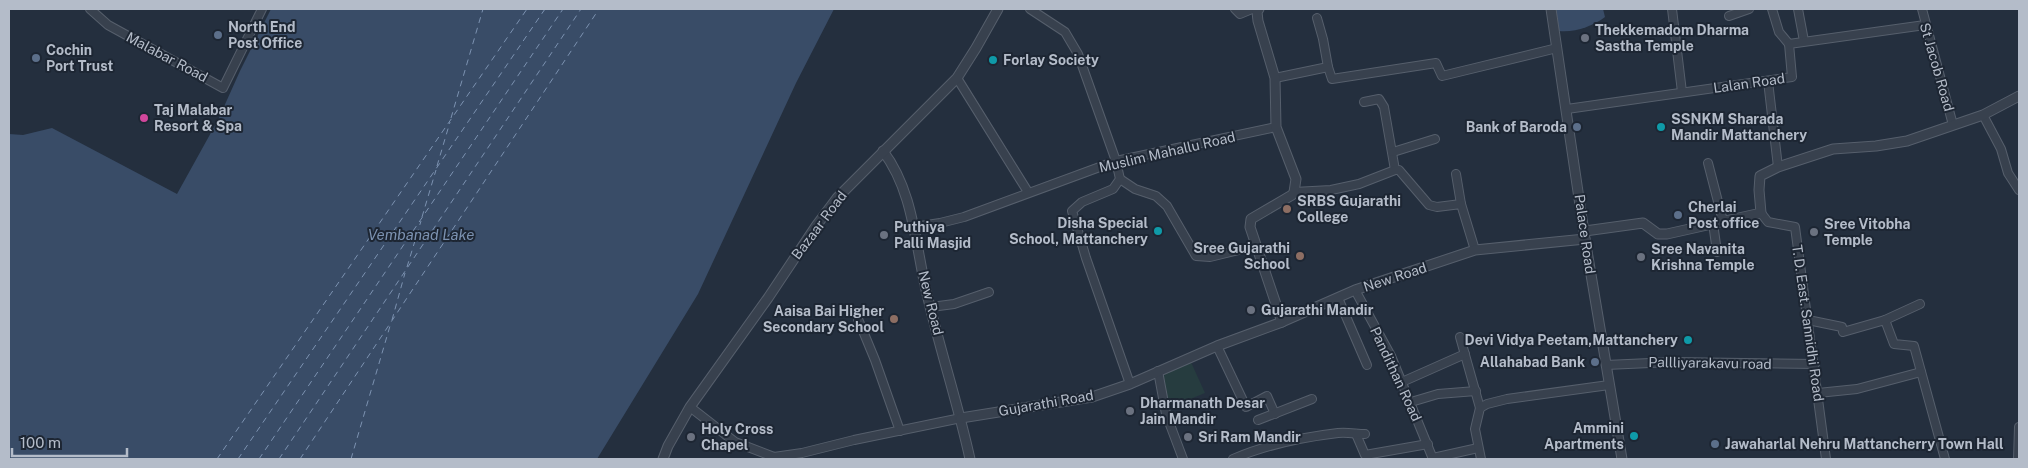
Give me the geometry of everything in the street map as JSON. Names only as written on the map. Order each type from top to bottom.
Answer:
[{"type":"street","name":"Malabar Road","points":[[90,9],[108,25],[223,88],[262,9]]},
{"type":"street","name":"Bazaar Road","points":[[663,459],[668,446],[690,407],[837,198],[957,78],[998,9]]},
{"type":"street","points":[[1030,9],[1064,32],[1078,54],[1116,161],[1120,179],[1135,189],[1156,196],[1167,206],[1196,256],[1210,257],[1255,246]]},
{"type":"street","points":[[1235,9],[1240,14],[1252,9]]},
{"type":"street","points":[[1259,9],[1257,12],[1258,21],[1275,78],[1276,127],[1296,180],[1292,195],[1252,220],[1250,227],[1282,322]]},
{"type":"street","name":"Palace Road","points":[[1551,9],[1585,235],[1622,459]]},
{"type":"street","points":[[1672,9],[1682,92]]},
{"type":"street","points":[[1729,16],[1749,9]]},
{"type":"street","points":[[1772,9],[1779,32],[1789,44],[1925,24]]},
{"type":"street","points":[[1798,9],[1804,41]]},
{"type":"street","name":"St Jacob Road","points":[[1922,9],[1953,125]]},
{"type":"street","points":[[1317,18],[1332,79],[1436,63],[1442,76],[1557,48]]},
{"type":"street","name":"Lalan Road","points":[[1566,109],[1792,76],[1789,44]]},
{"type":"street","points":[[1275,78],[1328,67]]},
{"type":"street","points":[[957,78],[1028,192]]},
{"type":"street","points":[[1768,81],[1778,167]]},
{"type":"street","points":[[1761,213],[1760,176],[1778,167],[1833,149],[1876,146],[1908,141],[1982,115],[2019,96]]},
{"type":"street","points":[[1364,102],[1379,99],[1384,107],[1395,170]]},
{"type":"street","points":[[1982,115],[2001,149],[2008,173],[2019,190]]},
{"type":"street","name":"Muslim Mahallu Road","points":[[914,227],[964,217],[1116,161],[1276,127]]},
{"type":"street","points":[[1393,152],[1435,139]]},
{"type":"street","name":"New Road","points":[[883,150],[894,165],[902,183],[914,227],[930,307],[961,418],[970,459]]},
{"type":"street","points":[[1708,164],[1723,221]]},
{"type":"street","points":[[1294,192],[1331,190],[1358,184],[1395,170],[1403,172],[1417,191],[1433,206],[1461,204]]},
{"type":"street","points":[[1456,174],[1461,204],[1475,250]]},
{"type":"street","points":[[1120,179],[1113,189],[1082,202],[1072,211],[1086,258],[1130,384]]},
{"type":"street","name":"New Road","points":[[1158,372],[1355,290],[1475,250],[1585,235],[1643,222],[1658,234],[1667,234],[1761,213]]},
{"type":"street","name":"T. D. East. Sannidhi Road","points":[[1761,213],[1768,222],[1795,227],[1826,459]]},
{"type":"street","points":[[1713,223],[1717,252]]},
{"type":"street","name":"Pandithan Road","points":[[1355,290],[1391,356],[1433,459]]},
{"type":"street","points":[[930,307],[954,304],[989,292]]},
{"type":"street","points":[[1338,298],[1367,365]]},
{"type":"street","points":[[1808,320],[1842,327],[1844,332],[1885,320],[1920,304]]},
{"type":"street","points":[[858,319],[875,360],[900,431]]},
{"type":"street","points":[[1885,320],[1894,344],[1914,346],[1945,459]]},
{"type":"street","points":[[1460,337],[1480,408],[1475,429],[1481,459]]},
{"type":"street","points":[[1217,346],[1246,407],[1267,396],[1275,414]]},
{"type":"street","points":[[1402,382],[1465,354]]},
{"type":"street","name":"Pallliyarakavu road","points":[[1606,365],[1672,362],[1814,364]]},
{"type":"street","points":[[1158,372],[1166,414],[1183,459]]},
{"type":"street","name":"Gujarathi Road","points":[[961,418],[1092,397],[1158,372]]},
{"type":"street","points":[[1818,393],[1857,389],[1921,372]]},
{"type":"street","points":[[1480,408],[1487,404],[1507,399],[1610,385]]},
{"type":"street","points":[[1411,402],[1438,394],[1476,391]]},
{"type":"street","points":[[1258,420],[1312,399]]},
{"type":"street","points":[[690,407],[735,442],[774,457],[802,453],[854,440],[961,418]]},
{"type":"street","points":[[2018,459],[2019,427]]},
{"type":"street","points":[[1233,459],[1280,444],[1314,437],[1340,433],[1365,434]]},
{"type":"street","points":[[1356,434],[1365,455],[1428,444]]},
{"type":"street","points":[[1433,459],[1478,448]]},
{"type":"green space","points":[[1190,360],[1205,393],[1171,407],[1164,388],[1164,377],[1172,369]]},
{"type":"water","name":"Vembanad Lake","points":[[271,9],[834,9],[796,83],[698,294],[597,459],[9,459],[9,134],[23,135],[52,128],[177,194],[218,120]]},
{"type":"water","points":[[1556,9],[1603,9],[1605,17],[1583,28],[1559,31]]},
{"type":"ferry route","points":[[451,118],[483,9]]},
{"type":"ferry route","points":[[217,459],[527,9]]},
{"type":"ferry route","points":[[238,459],[545,9]]},
{"type":"ferry route","points":[[259,459],[563,9]]},
{"type":"ferry route","points":[[279,459],[581,9]]},
{"type":"ferry route","points":[[300,459],[599,9]]},
{"type":"ferry route","points":[[437,166],[450,122]]},
{"type":"ferry route","points":[[422,217],[436,170]]},
{"type":"ferry route","points":[[407,267],[421,221]]},
{"type":"ferry route","points":[[392,320],[405,273]]},
{"type":"ferry route","points":[[351,459],[390,326]]},
{"type":"place","name":"North End Post Office","points":[[218,35]]},
{"type":"place","name":"Thekkemadom Dharma Sastha Temple","points":[[1585,38]]},
{"type":"place","name":"Cochin Port Trust","points":[[36,58]]},
{"type":"place","name":"Forlay Society","points":[[993,60]]},
{"type":"place","name":"Taj Malabar Resort & Spa","points":[[144,118]]},
{"type":"place","name":"Bank of Baroda","points":[[1577,127]]},
{"type":"place","name":"SSNKM Sharada Mandir Mattanchery","points":[[1661,127]]},
{"type":"place","name":"SRBS Gujarathi College","points":[[1287,209]]},
{"type":"place","name":"Cherlai Post office","points":[[1678,215]]},
{"type":"place","name":"Disha Special School, Mattanchery","points":[[1158,231]]},
{"type":"place","name":"Sree Vitobha Temple","points":[[1814,232]]},
{"type":"place","name":"Puthiya Palli Masjid","points":[[884,235]]},
{"type":"place","name":"Sree Gujarathi School","points":[[1300,256]]},
{"type":"place","name":"Sree Navanita Krishna Temple","points":[[1641,257]]},
{"type":"place","name":"Gujarathi Mandir","points":[[1251,310]]},
{"type":"place","name":"Aaisa Bai Higher Secondary School","points":[[894,319]]},
{"type":"place","name":"Devi Vidya Peetam,Mattanchery","points":[[1688,340]]},
{"type":"place","name":"Allahabad Bank","points":[[1595,362]]},
{"type":"place","name":"Dharmanath Desar Jain Mandir","points":[[1130,411]]},
{"type":"place","name":"Ammini Apartments","points":[[1634,436]]},
{"type":"place","name":"Holy Cross Chapel","points":[[691,437]]},
{"type":"place","name":"Sri Ram Mandir","points":[[1188,437]]},
{"type":"place","name":"Jawaharlal Nehru Mattancherry Town Hall","points":[[1715,444]]}]
